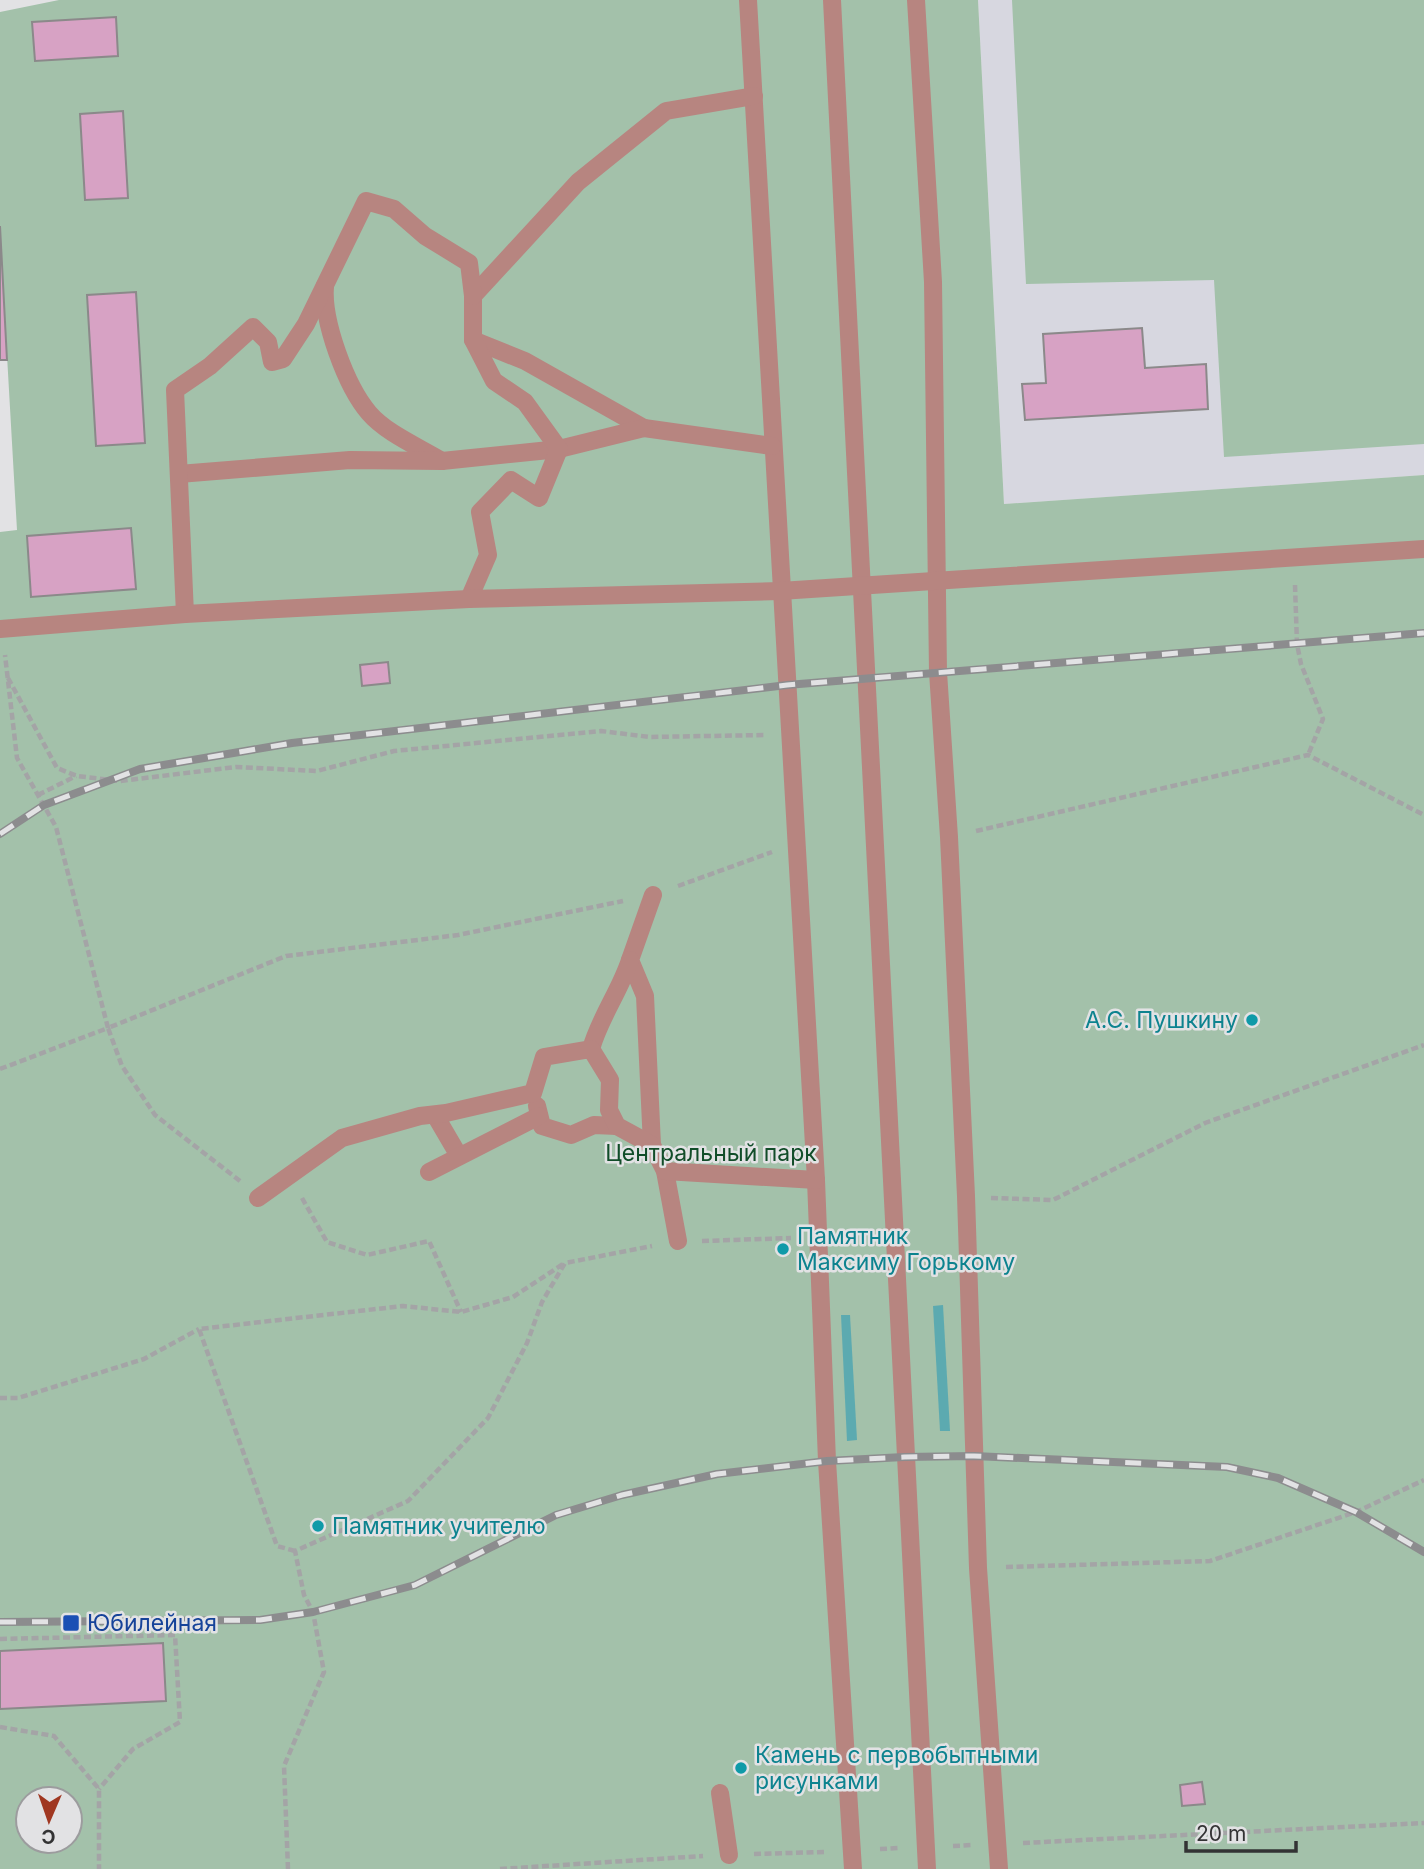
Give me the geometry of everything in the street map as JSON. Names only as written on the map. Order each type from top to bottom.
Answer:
[{"type":"street","points":[[748,0],[794,844],[816,1180],[827,1461],[853,1869]]},
{"type":"street","points":[[832,0],[927,1847],[926,1869]]},
{"type":"street","points":[[916,0],[933,282],[934,581],[966,1196],[978,1568],[999,1869]]},
{"type":"street","points":[[473,296],[578,182],[666,111],[754,96]]},
{"type":"street","points":[[185,614],[175,390],[210,366],[253,327],[268,342],[272,362],[282,359],[306,324],[366,201],[394,209],[425,236],[469,263],[473,296],[473,340],[494,381],[525,402],[559,449]]},
{"type":"street","points":[[326,283],[324,300],[327,312],[341,364],[355,393],[370,415],[442,461]]},
{"type":"street","points":[[473,340],[525,361],[644,428],[772,446]]},
{"type":"street","points":[[179,474],[350,460],[442,461],[559,449],[644,428]]},
{"type":"street","points":[[468,599],[488,555],[480,512],[511,480],[539,498],[559,449]]},
{"type":"street","points":[[1,629],[185,614],[468,599],[780,591],[1294,560],[1424,549]]},
{"type":"street","points":[[617,1126],[609,1110],[610,1080],[591,1049],[596,1033],[620,990],[653,895]]},
{"type":"street","points":[[630,960],[645,996],[652,1145],[665,1171],[678,1241]]},
{"type":"street","points":[[591,1049],[544,1057],[533,1093],[542,1126],[571,1135],[594,1125],[617,1126],[652,1145]]},
{"type":"street","points":[[258,1198],[342,1138],[533,1093]]},
{"type":"street","points":[[435,1115],[459,1156]]},
{"type":"street","points":[[429,1172],[539,1116]]},
{"type":"street","points":[[665,1171],[816,1180]]},
{"type":"street","points":[[720,1793],[729,1855]]},
{"type":"path","points":[[1294,560],[1297,644],[1301,664],[1323,719],[1308,755]]},
{"type":"path","points":[[1,629],[18,758],[56,827],[108,1028]]},
{"type":"path","points":[[8,678],[57,768],[77,776],[120,781],[236,767],[317,771],[394,751],[601,731],[650,737],[788,734]]},
{"type":"path","points":[[949,837],[1308,755],[1424,815]]},
{"type":"path","points":[[38,795],[77,776]]},
{"type":"path","points":[[0,1069],[286,956],[457,935],[653,895],[794,844]]},
{"type":"path","points":[[966,1196],[1053,1200],[1205,1122],[1424,1045]]},
{"type":"path","points":[[0,1398],[18,1398],[144,1359],[199,1329],[402,1306],[461,1312],[513,1297],[565,1263],[678,1241],[817,1237]]},
{"type":"path","points":[[199,1329],[277,1546],[295,1550],[408,1502],[488,1418],[527,1343],[542,1302],[565,1263]]},
{"type":"path","points":[[978,1568],[1210,1560],[1356,1512],[1424,1480]]},
{"type":"path","points":[[289,1869],[284,1766],[324,1672],[313,1612],[304,1595],[295,1550]]},
{"type":"path","points":[[0,1639],[175,1635],[180,1722],[133,1749],[99,1790],[99,1869]]},
{"type":"path","points":[[0,1727],[54,1736],[99,1790]]},
{"type":"path","points":[[500,1869],[729,1855],[1424,1823]]},
{"type":"shaded area","points":[[978,0],[1424,0],[1424,475],[1004,504]]},
{"type":"green space","name":"Центральный парк","points":[[59,0],[978,0],[1004,504],[1424,475],[1424,1869],[0,1869],[0,532],[17,530],[0,233],[0,12]]},
{"type":"green space","points":[[1012,0],[1424,0],[1424,444],[1224,457],[1214,280],[1026,284]]},
{"type":"water","points":[[943,1305],[950,1431],[940,1431],[933,1306]]},
{"type":"water","points":[[841,1315],[850,1315],[857,1440],[847,1441]]},
{"type":"building","points":[[116,17],[118,56],[35,61],[32,22]]},
{"type":"building","points":[[123,111],[128,198],[85,200],[80,114]]},
{"type":"building","points":[[0,226],[7,360],[0,360]]},
{"type":"building","points":[[136,292],[145,443],[96,446],[87,295]]},
{"type":"building","points":[[1142,328],[1145,368],[1206,364],[1208,409],[1025,420],[1022,384],[1046,383],[1043,334]]},
{"type":"building","points":[[131,528],[136,589],[31,597],[27,536]]},
{"type":"building","points":[[388,662],[390,683],[362,686],[360,665]]},
{"type":"building","points":[[163,1643],[166,1701],[0,1709],[0,1651]]},
{"type":"building","points":[[1202,1782],[1205,1804],[1182,1806],[1180,1785]]},
{"type":"railway","points":[[0,834],[44,805],[140,769],[292,743],[787,685],[1424,633]]},
{"type":"railway","points":[[0,1622],[260,1620],[313,1612],[415,1585],[556,1515],[622,1495],[717,1474],[827,1461],[904,1457],[974,1456],[1227,1467],[1278,1478],[1356,1512],[1424,1552]]},
{"type":"place","name":"А.С. Пушкину","points":[[1252,1020]]},
{"type":"place","name":"Памятник Максиму Горькому","points":[[783,1249]]},
{"type":"place","name":"Памятник учителю","points":[[318,1526]]},
{"type":"place","name":"Юбилейная","points":[[71,1623]]},
{"type":"place","name":"Камень с первобытными рисунками","points":[[741,1768]]}]
